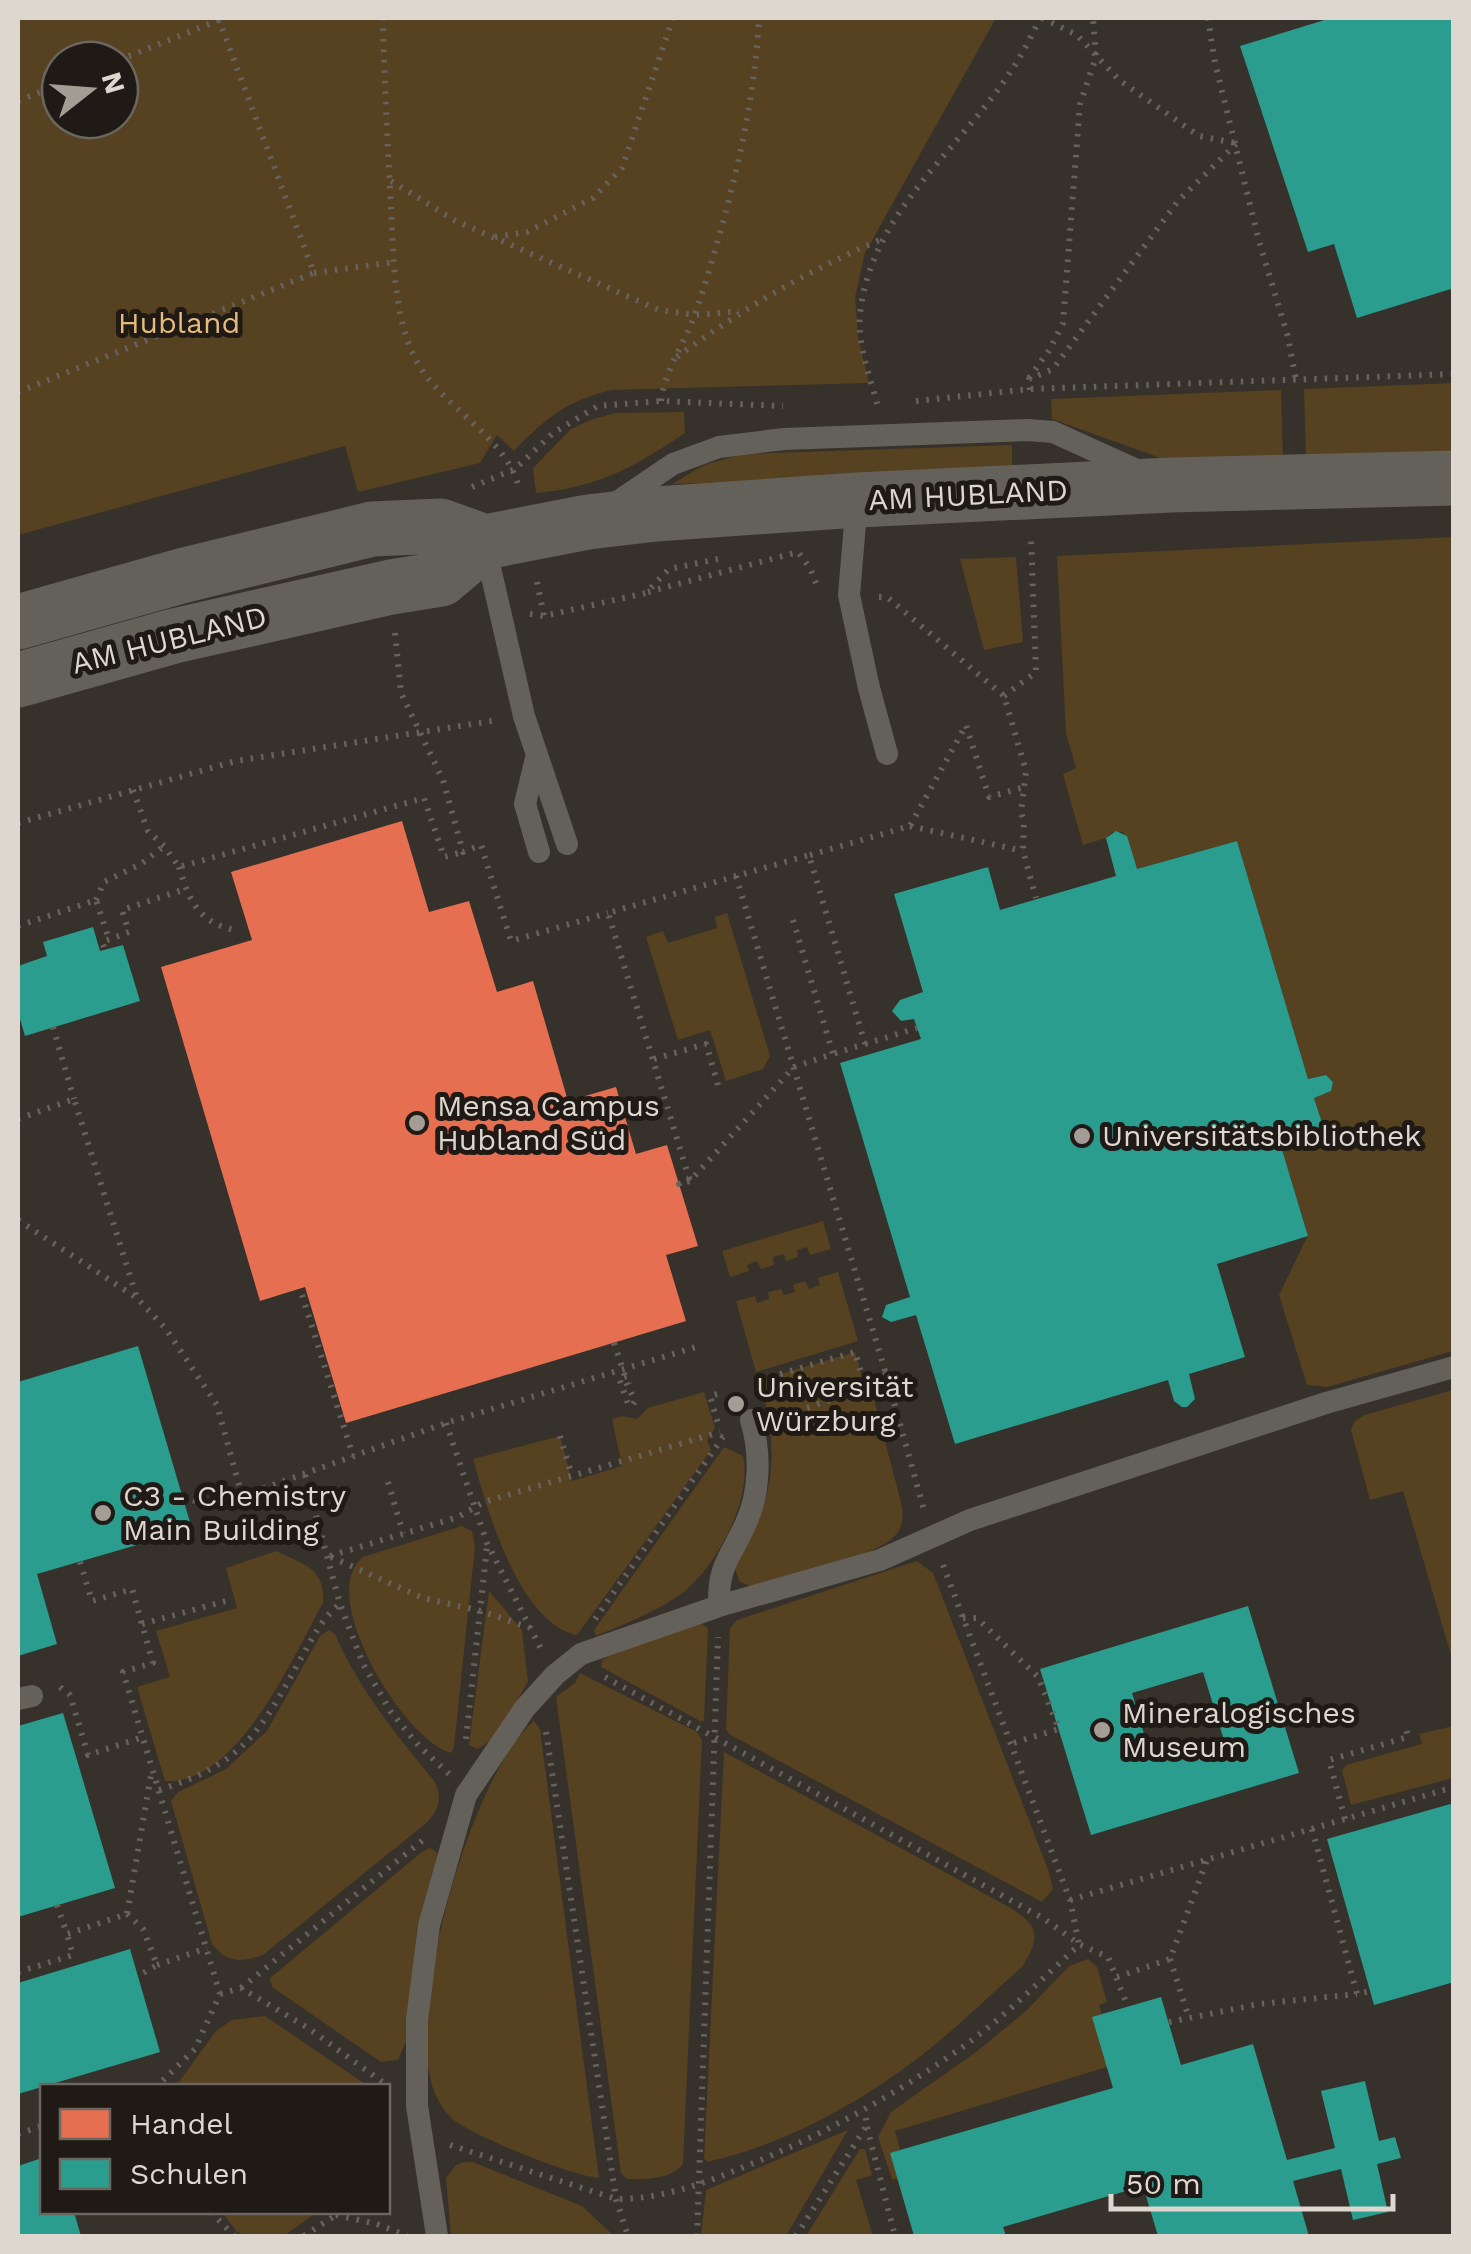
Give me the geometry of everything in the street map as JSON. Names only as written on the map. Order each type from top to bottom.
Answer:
[{"type":"street","name":"AM HUBLAND","points":[[18,680],[174,636],[391,587],[441,580],[484,542],[588,522],[656,514],[1025,523],[1171,485],[1454,478]]},
{"type":"street","name":"AM HUBLAND","points":[[18,622],[372,528],[441,526],[484,542]]},
{"type":"lane","points":[[588,522],[673,464],[719,447],[784,439],[1053,432],[1171,485]]},
{"type":"lane","points":[[856,521],[849,595],[868,688],[887,754]]},
{"type":"lane","points":[[484,542],[524,716],[567,844]]},
{"type":"lane","points":[[537,754],[524,804],[539,852]]},
{"type":"lane","points":[[437,2236],[417,2106],[417,2020],[428,1925],[466,1795],[556,1675],[581,1654],[719,1606],[880,1560],[970,1520],[1307,1409],[1454,1367]]},
{"type":"lane","points":[[719,1606],[718,1576],[748,1520],[755,1492],[758,1464],[752,1425]]},
{"type":"path","points":[[383,18],[394,262],[403,324],[413,354],[432,386],[515,469],[553,432],[598,406],[660,401],[801,406]]},
{"type":"path","points":[[494,238],[527,232],[592,198],[622,168],[673,18]]},
{"type":"path","points":[[660,401],[663,385],[695,314],[718,238],[741,140],[760,18]]},
{"type":"path","points":[[877,404],[861,340],[860,317],[869,267],[927,174],[1011,72],[1042,18],[1076,35],[1119,80],[1199,136],[1236,144]]},
{"type":"path","points":[[1028,430],[1029,379],[1063,323],[1080,104],[1096,57],[1093,18]]},
{"type":"path","points":[[1208,18],[1258,242],[1288,337],[1296,380]]},
{"type":"path","points":[[140,52],[222,19],[314,273]]},
{"type":"path","points":[[1029,379],[1052,368],[1178,201],[1236,144]]},
{"type":"path","points":[[390,180],[454,220],[600,288],[658,310],[695,314],[740,311]]},
{"type":"path","points":[[676,358],[740,311],[818,266],[884,238]]},
{"type":"path","points":[[18,392],[314,273],[394,262]]},
{"type":"path","points":[[915,400],[1030,389],[1454,374]]},
{"type":"path","points":[[858,405],[896,402]]},
{"type":"path","points":[[776,547],[856,521]]},
{"type":"path","points":[[1025,523],[1036,672],[1004,696],[1026,771],[1021,812],[1023,851],[1036,898]]},
{"type":"path","points":[[497,608],[544,616],[646,593],[669,569],[723,558]]},
{"type":"path","points":[[537,582],[544,616]]},
{"type":"path","points":[[391,587],[400,693],[443,780],[463,852]]},
{"type":"path","points":[[18,823],[236,761],[524,716]]},
{"type":"path","points":[[910,826],[966,725],[989,798],[1025,787]]},
{"type":"path","points":[[133,790],[148,831],[179,866],[199,912],[216,927],[238,932]]},
{"type":"path","points":[[179,866],[424,798],[444,858],[482,846],[511,941],[910,826],[1023,851]]},
{"type":"path","points":[[108,937],[96,900],[104,882],[141,864],[164,846]]},
{"type":"path","points":[[809,855],[865,1044]]},
{"type":"path","points":[[736,876],[932,1536],[1070,1900],[1079,1944]]},
{"type":"path","points":[[104,947],[102,942],[129,932],[122,910],[186,889]]},
{"type":"path","points":[[678,893],[682,906]]},
{"type":"path","points":[[18,926],[96,900]]},
{"type":"path","points":[[608,913],[689,1178],[679,1184],[690,1181],[794,1066],[918,1028]]},
{"type":"path","points":[[793,920],[834,1054]]},
{"type":"path","points":[[53,1028],[137,1298]]},
{"type":"path","points":[[654,1059],[706,1044],[718,1085]]},
{"type":"path","points":[[18,1119],[74,1099]]},
{"type":"path","points":[[18,1220],[137,1298],[166,1329],[217,1405],[242,1496]]},
{"type":"path","points":[[302,1295],[353,1456]]},
{"type":"path","points":[[614,1343],[627,1382],[620,1368]]},
{"type":"path","points":[[183,1497],[208,1505],[242,1496],[446,1422],[696,1347]]},
{"type":"path","points":[[760,1380],[855,1352],[866,1389]]},
{"type":"path","points":[[556,1675],[723,1437],[866,1389],[884,1378]]},
{"type":"path","points":[[330,1556],[458,1517],[484,1502],[720,1430],[710,1396],[717,1394]]},
{"type":"path","points":[[446,1422],[487,1543],[556,1675],[616,2198],[628,2236]]},
{"type":"path","points":[[560,1436],[572,1476]]},
{"type":"path","points":[[305,1474],[340,1604],[363,1664],[391,1712],[466,1795]]},
{"type":"path","points":[[388,1482],[404,1534]]},
{"type":"path","points":[[466,1795],[464,1754],[487,1543]]},
{"type":"path","points":[[330,1556],[423,1598],[532,1628]]},
{"type":"path","points":[[80,1562],[92,1601],[132,1589],[153,1663],[123,1672],[220,1994],[195,2049],[159,2084]]},
{"type":"path","points":[[142,1624],[226,1601]]},
{"type":"path","points":[[159,1790],[220,1766],[242,1748],[265,1724],[318,1627],[340,1604]]},
{"type":"path","points":[[697,2236],[719,1606]]},
{"type":"path","points":[[963,1618],[977,1618],[1038,1677],[1059,1729],[1010,1744]]},
{"type":"path","points":[[556,1675],[714,1736],[1043,1918],[1079,1944],[1108,1957],[1128,2007]]},
{"type":"path","points":[[70,1695],[88,1755],[143,1738]]},
{"type":"path","points":[[1345,1819],[1329,1760],[1408,1737],[1405,1726]]},
{"type":"path","points":[[127,1914],[152,1768]]},
{"type":"path","points":[[1070,1900],[1454,1787]]},
{"type":"path","points":[[220,1994],[241,1988],[435,1830],[456,1828]]},
{"type":"path","points":[[1312,1829],[1357,1994]]},
{"type":"path","points":[[1188,2016],[1170,1959],[1207,1860]]},
{"type":"path","points":[[18,1972],[73,1955],[57,1905]]},
{"type":"path","points":[[67,1934],[127,1914]]},
{"type":"path","points":[[127,1914],[143,1929],[157,1965]]},
{"type":"path","points":[[420,2134],[616,2198],[642,2199],[699,2185],[818,2136],[865,2110],[967,2044],[1079,1944]]},
{"type":"path","points":[[138,1976],[206,1948]]},
{"type":"path","points":[[1117,1977],[1170,1959]]},
{"type":"path","points":[[241,1988],[308,2028],[386,2084]]},
{"type":"path","points":[[1168,2022],[1259,2004],[1370,1991]]},
{"type":"path","points":[[390,2087],[417,2106]]},
{"type":"path","points":[[865,2110],[896,2236]]},
{"type":"path","points":[[796,2236],[867,2125]]},
{"type":"path","points":[[214,2214],[234,2236]]},
{"type":"path","points":[[304,2236],[337,2214]]},
{"type":"path","points":[[342,2214],[408,2236]]},
{"type":"green space","name":"Hubland","points":[[18,18],[996,18],[865,253],[855,297],[858,337],[869,383],[611,390],[558,412],[514,451],[497,435],[480,463],[358,492],[345,446],[18,535]]},
{"type":"green space","points":[[1453,383],[1453,456],[1306,461],[1304,389]]},
{"type":"green space","points":[[1281,390],[1283,463],[1166,460],[1052,419],[1051,399]]},
{"type":"green space","points":[[684,412],[685,433],[632,466],[597,481],[536,493],[533,468],[571,429],[615,413]]},
{"type":"green space","points":[[1012,445],[1012,474],[672,484],[704,465],[743,454]]},
{"type":"green space","points":[[1453,537],[1453,1351],[1327,1387],[1307,1385],[1279,1295],[1308,1235],[1280,1143],[1324,1129],[1314,1098],[1330,1091],[1333,1082],[1326,1075],[1308,1079],[1237,841],[1137,869],[1123,832],[1112,832],[1106,838],[1083,845],[1063,774],[1076,768],[1066,733],[1057,556]]},
{"type":"green space","points":[[1016,557],[1023,642],[984,650],[960,559]]},
{"type":"green space","points":[[727,913],[770,1056],[763,1069],[726,1081],[710,1030],[678,1040],[646,937],[663,931],[668,943],[717,928],[715,917]]},
{"type":"green space","points":[[823,1221],[831,1249],[810,1255],[807,1247],[797,1250],[798,1257],[786,1261],[784,1254],[773,1257],[774,1265],[761,1269],[757,1261],[747,1265],[749,1271],[730,1277],[722,1251]]},
{"type":"green space","points":[[838,1272],[858,1341],[756,1372],[736,1301],[755,1296],[757,1303],[769,1299],[768,1292],[795,1292],[793,1285],[805,1281],[809,1289],[820,1285],[818,1278]]},
{"type":"green space","points":[[855,1352],[863,1381],[869,1381],[901,1502],[898,1532],[874,1549],[832,1565],[753,1587],[740,1582],[735,1570],[761,1512],[770,1479],[770,1430],[760,1380]]},
{"type":"green space","points":[[1454,1390],[1453,1662],[1403,1491],[1370,1500],[1351,1430],[1364,1415]]},
{"type":"green space","points":[[704,1392],[715,1428],[707,1440],[711,1450],[580,1631],[576,1635],[555,1625],[537,1609],[508,1560],[473,1459],[560,1436],[572,1481],[622,1466],[612,1419],[637,1419],[648,1408]]},
{"type":"green space","points":[[724,1447],[743,1456],[745,1473],[737,1512],[707,1568],[681,1594],[596,1636],[594,1630]]},
{"type":"green space","points":[[462,1526],[472,1531],[475,1546],[451,1753],[432,1743],[411,1723],[371,1664],[350,1602],[351,1576],[363,1557]]},
{"type":"green space","points":[[276,1551],[317,1575],[323,1603],[279,1684],[239,1741],[216,1763],[192,1777],[165,1781],[137,1687],[170,1677],[156,1631],[237,1608],[226,1568]]},
{"type":"green space","points":[[917,1561],[933,1573],[1048,1869],[1053,1889],[1042,1902],[726,1729],[730,1628],[737,1620]]},
{"type":"green space","points":[[489,1591],[522,1630],[528,1682],[494,1738],[478,1749],[469,1745]]},
{"type":"green space","points":[[701,1623],[708,1629],[704,1721],[601,1667],[602,1660],[609,1656]]},
{"type":"green space","points":[[329,1630],[380,1711],[435,1782],[438,1805],[425,1824],[263,1955],[242,1960],[229,1958],[212,1944],[171,1801],[178,1792],[226,1769],[267,1731],[320,1636]]},
{"type":"green space","points":[[580,1673],[697,1732],[702,1740],[683,2164],[658,2178],[627,2179],[621,2173],[556,1697],[575,1683]]},
{"type":"green space","points":[[534,1721],[540,1729],[599,2178],[527,2156],[458,2123],[438,2100],[428,2065],[427,2017],[447,1903],[487,1792],[510,1749]]},
{"type":"green space","points":[[1453,1726],[1453,1778],[1351,1805],[1342,1771],[1346,1765],[1422,1744],[1419,1734]]},
{"type":"green space","points":[[724,1752],[1009,1907],[1032,1926],[1034,1940],[1022,1967],[898,2073],[793,2133],[707,2162],[704,2158]]},
{"type":"green space","points":[[430,1848],[437,1852],[417,1927],[406,2041],[398,2060],[381,2062],[272,1987],[270,1978]]},
{"type":"green space","points":[[1088,1959],[1097,1967],[1107,2002],[1099,2005],[1117,2064],[895,2131],[908,2180],[892,2179],[878,2137],[891,2112],[976,2052],[1027,2010],[1069,1966]]},
{"type":"green space","points":[[265,2016],[365,2084],[177,2084],[216,2031],[232,2020]]},
{"type":"green space","points":[[848,2130],[786,2236],[701,2236],[706,2190]]},
{"type":"green space","points":[[860,2149],[865,2149],[872,2175],[856,2180],[873,2236],[806,2236]]},
{"type":"green space","points":[[473,2162],[582,2206],[614,2236],[451,2236],[446,2178],[456,2165]]},
{"type":"green space","points":[[223,2214],[314,2214],[284,2236],[245,2236]]},
{"type":"building: Handel","name":"Mensa Campus Hubland Süd","points":[[402,821],[429,912],[469,901],[497,992],[533,981],[568,1101],[616,1087],[636,1154],[667,1145],[698,1246],[666,1255],[686,1321],[346,1423],[305,1287],[260,1301],[161,967],[252,940],[231,872]]},
{"type":"building: Schulen","points":[[1331,18],[1454,18],[1454,288],[1357,318],[1334,244],[1308,252],[1240,46]]},
{"type":"building: Schulen","name":"Universitätsbibliothek","points":[[1116,831],[1127,836],[1137,869],[1237,841],[1308,1079],[1326,1075],[1333,1082],[1331,1091],[1314,1098],[1324,1129],[1280,1143],[1308,1236],[1217,1264],[1245,1357],[1189,1374],[1195,1399],[1187,1407],[1174,1401],[1168,1380],[955,1444],[916,1315],[891,1322],[882,1317],[886,1305],[910,1297],[840,1063],[921,1039],[914,1019],[901,1021],[892,1011],[900,1000],[923,992],[894,894],[988,867],[1000,910],[1116,876],[1106,838]]},
{"type":"building: Schulen","points":[[93,927],[100,951],[123,945],[140,1001],[25,1036],[18,1012],[18,966],[47,956],[43,942]]},
{"type":"building: Schulen","name":"C3 - Chemistry Main Building","points":[[138,1346],[192,1529],[37,1574],[57,1644],[18,1656],[18,1382]]},
{"type":"building: Schulen","points":[[1248,1606],[1299,1773],[1091,1835],[1040,1669]],"holes":[[[1203,1672],[1224,1740],[1152,1761],[1132,1693]]]},
{"type":"building: Schulen","points":[[63,1713],[115,1888],[18,1917],[18,1726]]},
{"type":"building: Schulen","points":[[1454,1803],[1454,1982],[1374,2005],[1327,1839]]},
{"type":"building: Schulen","points":[[130,1949],[160,2052],[52,2084],[40,2084],[40,2087],[18,2094],[18,1983]]},
{"type":"building: Schulen","points":[[1161,1997],[1181,2065],[1253,2044],[1287,2160],[1335,2148],[1321,2091],[1365,2081],[1379,2141],[1395,2137],[1401,2158],[1377,2164],[1388,2212],[1353,2220],[1341,2169],[1293,2181],[1309,2236],[1158,2236],[1143,2186],[1003,2227],[1006,2236],[914,2236],[890,2153],[1113,2088],[1092,2017]]},
{"type":"building: Schulen","points":[[40,2159],[40,2214],[75,2214],[81,2236],[18,2236],[18,2166]]},
{"type":"place","name":"Mensa Campus Hubland Süd","points":[[417,1123]]},
{"type":"place","name":"Universitätsbibliothek","points":[[1082,1136]]},
{"type":"place","name":"Universität Würzburg","points":[[736,1404]]},
{"type":"place","name":"C3 - Chemistry Main Building","points":[[103,1513]]},
{"type":"place","name":"Mineralogisches Museum","points":[[1102,1730]]}]
